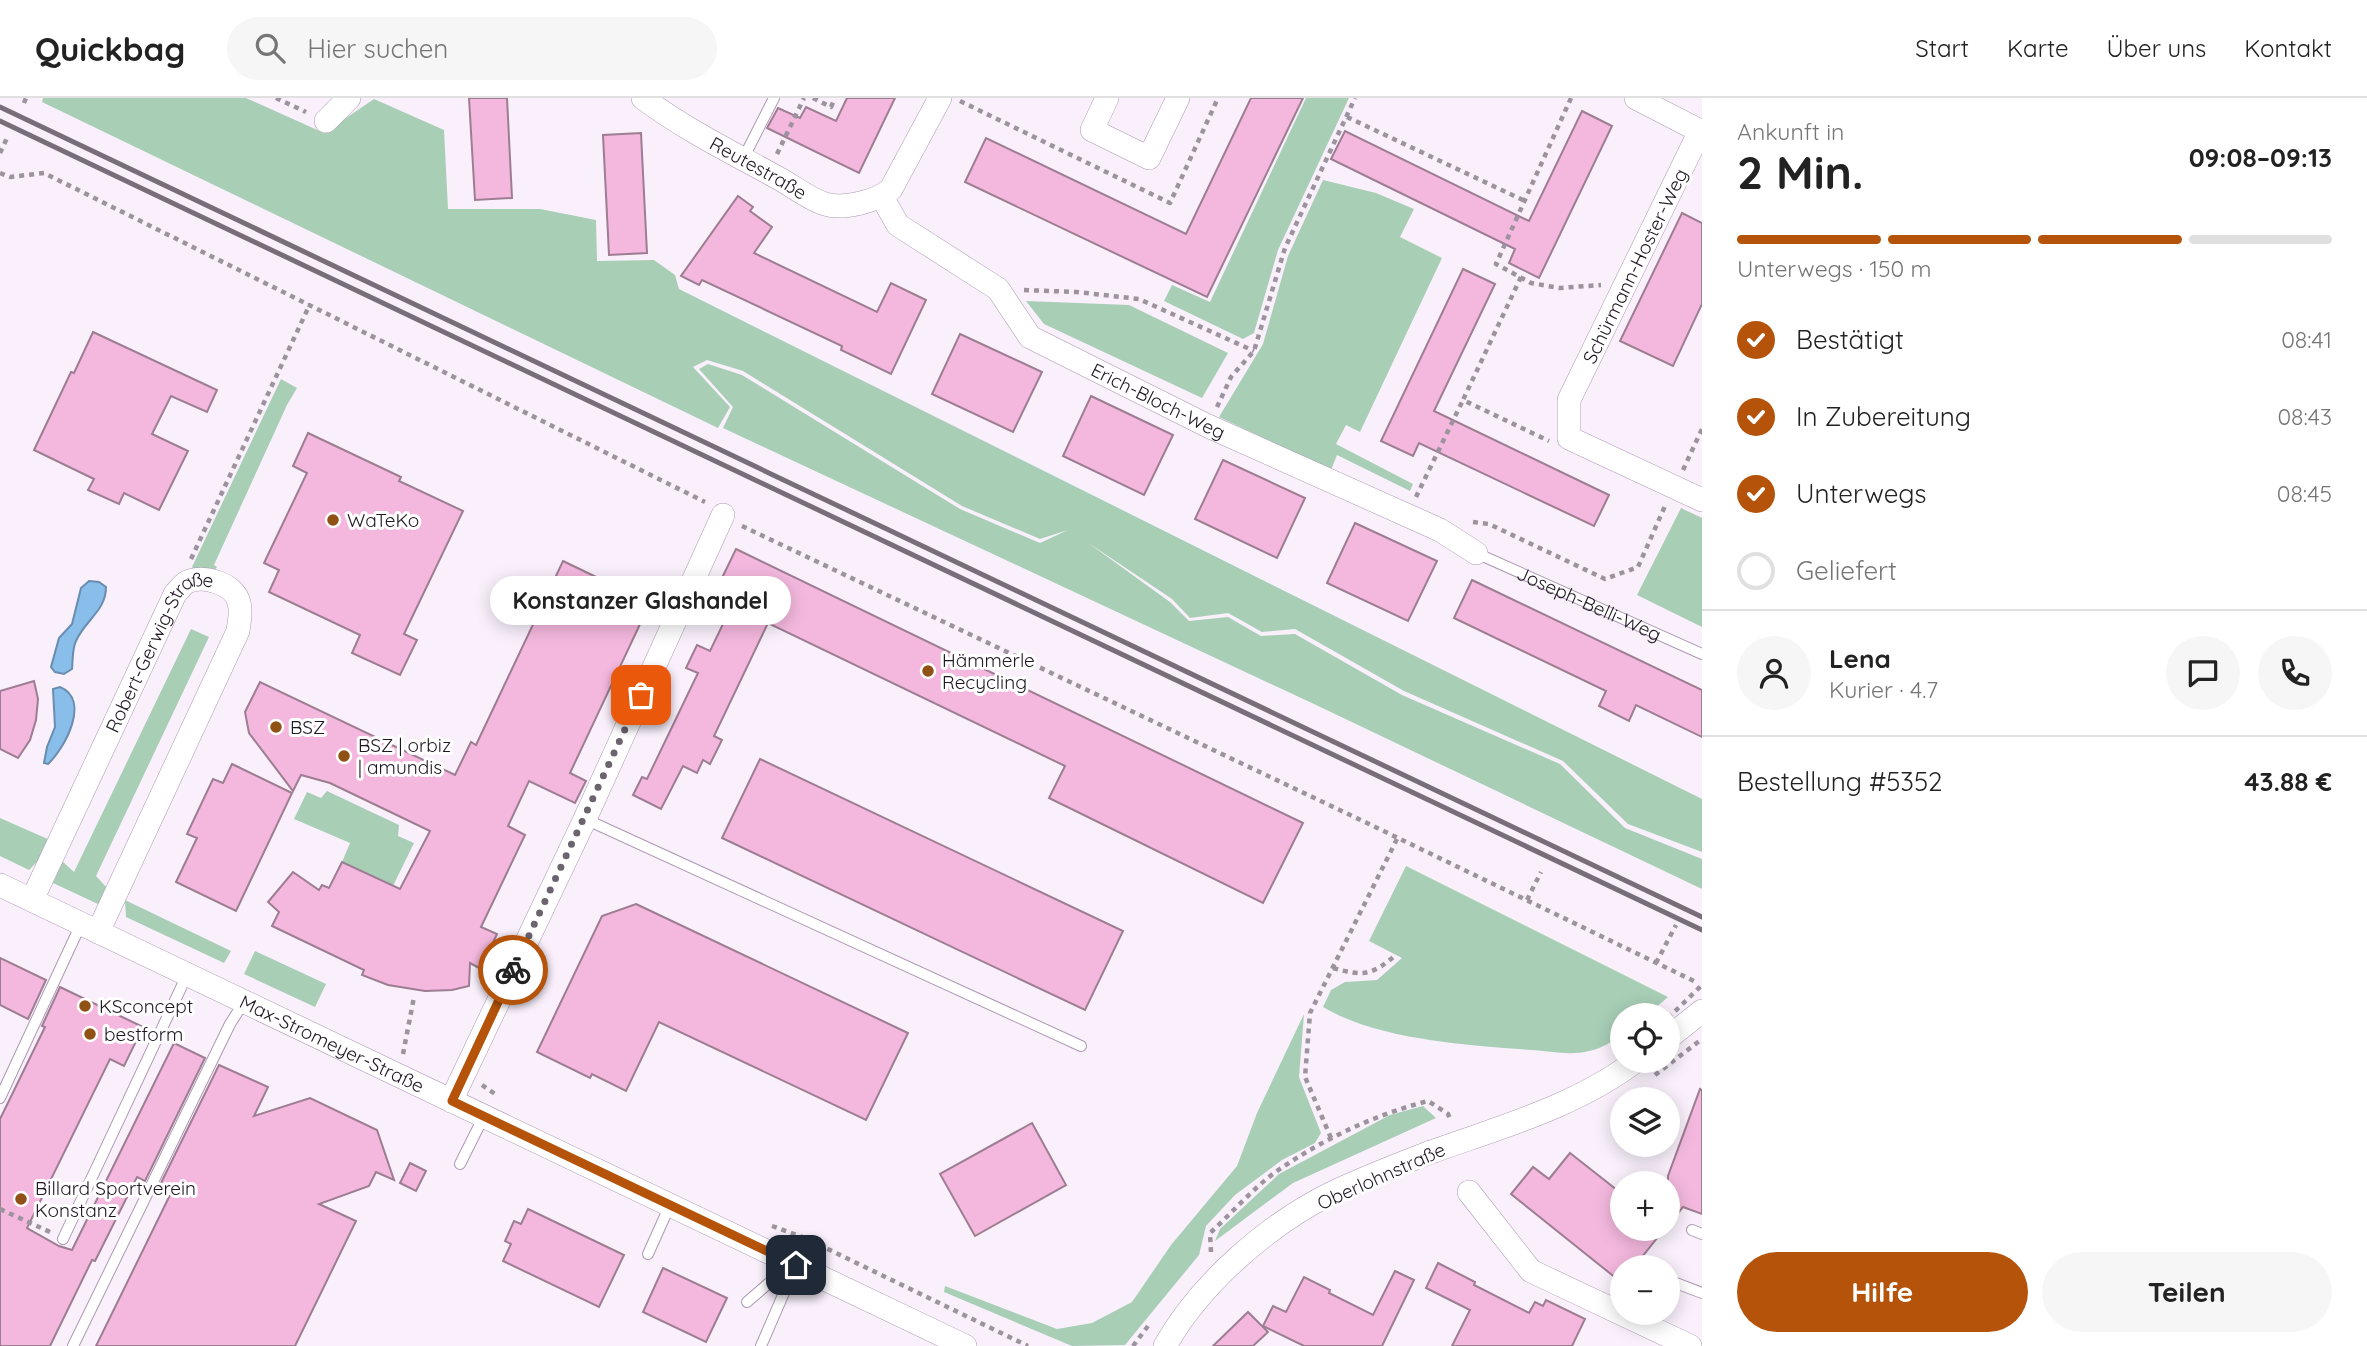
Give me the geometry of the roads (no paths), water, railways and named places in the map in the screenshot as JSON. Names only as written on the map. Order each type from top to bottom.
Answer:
[{"type":"street","points":[[326,121],[349,98]]},
{"type":"street","name":"Reutestraße","points":[[643,98],[658,110],[827,205],[864,203],[882,197]]},
{"type":"street","points":[[882,197],[891,188],[940,98]]},
{"type":"street","points":[[1107,98],[1092,130],[1149,158],[1178,98]]},
{"type":"street","points":[[1636,98],[1701,132]]},
{"type":"street","name":"Schürmann-Hoster-Weg","points":[[1701,132],[1569,400],[1569,438],[1702,500]]},
{"type":"street","name":"Erich-Bloch-Weg","points":[[882,197],[898,225],[998,289],[1030,337],[1208,426],[1440,530],[1476,553]]},
{"type":"street","points":[[452,1101],[585,819],[723,515]]},
{"type":"street","name":"Robert-Gerwig-Straße","points":[[32,901],[175,594],[187,582],[215,581],[227,587],[239,602],[238,631],[90,928]]},
{"type":"street","name":"Max-Stromeyer-Straße","points":[[0,885],[794,1264],[955,1344]]},
{"type":"street","points":[[1680,1028],[1702,1011]]},
{"type":"street","name":"Oberlohnstraße","points":[[1165,1346],[1206,1288],[1241,1255],[1330,1194],[1431,1152],[1552,1109],[1620,1073]]},
{"type":"street","points":[[1469,1192],[1531,1272],[1690,1346]]},
{"type":"lane","points":[[743,159],[774,98]]},
{"type":"lane","name":"Joseph-Belli-Weg","points":[[1476,553],[1702,654]]},
{"type":"lane","points":[[585,819],[1081,1046]]},
{"type":"lane","points":[[0,1098],[90,928]]},
{"type":"lane","points":[[63,1239],[187,975]]},
{"type":"lane","points":[[73,1346],[230,1024],[244,1002]]},
{"type":"lane","points":[[460,1164],[484,1116]]},
{"type":"lane","points":[[648,1254],[670,1205]]},
{"type":"lane","points":[[747,1302],[794,1264]]},
{"type":"lane","points":[[761,1346],[794,1264]]},
{"type":"lane","points":[[1680,1285],[1702,1293]]},
{"type":"water","points":[[89,581],[99,582],[106,587],[103,603],[76,641],[72,669],[64,674],[55,672],[51,667],[59,638],[72,624],[81,588]]},
{"type":"water","points":[[60,687],[69,693],[74,702],[74,713],[67,736],[48,764],[44,763],[47,747],[55,727],[53,689]]},
{"type":"railway","points":[[0,107],[1702,917]]},
{"type":"railway","points":[[0,121],[1702,930]]},
{"type":"place","name":"WaTeKo","points":[[333,520]]},
{"type":"place","name":"Hämmerle Recycling","points":[[928,671]]},
{"type":"place","name":"Konstanzer Glashandel","points":[[641,695]]},
{"type":"place","name":"BSZ","points":[[276,727]]},
{"type":"place","name":"BSZ | orbiz | amundis","points":[[344,756]]},
{"type":"place","name":"KSconcept","points":[[85,1006]]},
{"type":"place","name":"bestform","points":[[90,1034]]},
{"type":"place","name":"Billard Sportverein Konstanz","points":[[21,1199]]}]
